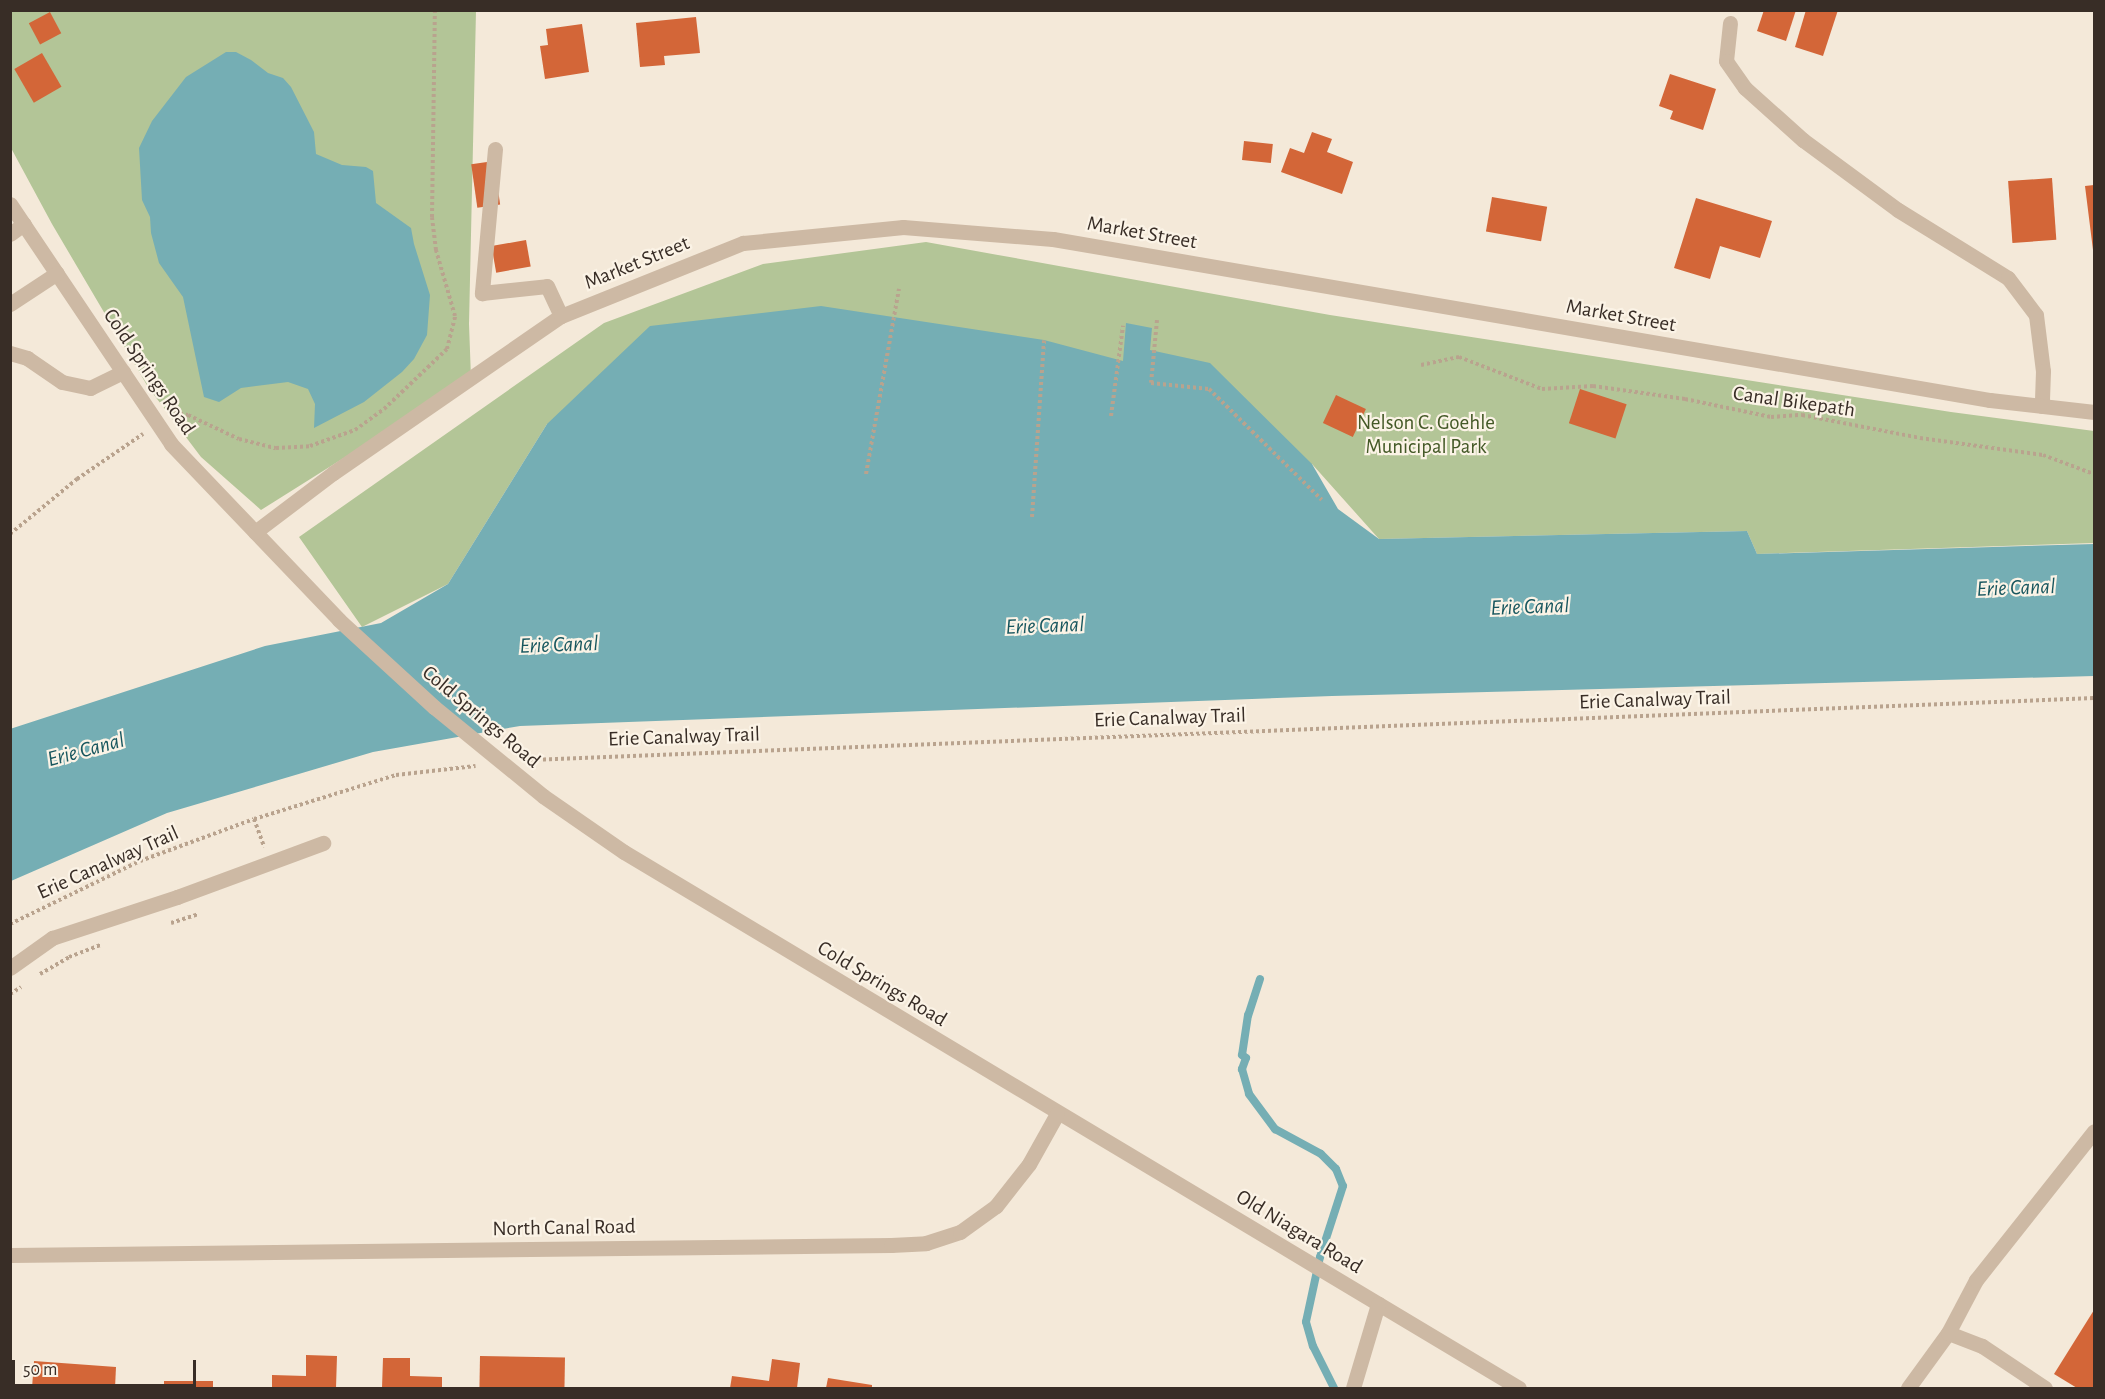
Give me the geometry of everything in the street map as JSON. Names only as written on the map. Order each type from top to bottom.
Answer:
[{"type":"street","points":[[1730,23],[1726,60],[1745,88],[1803,140],[1898,210],[2008,278],[2036,315],[2043,371],[2042,406]]},
{"type":"street","points":[[495,149],[482,293],[547,286],[561,316]]},
{"type":"street","name":"Cold Springs Road","points":[[10,204],[171,444],[286,568],[434,707],[543,796],[624,852],[1057,1114]]},
{"type":"street","points":[[10,234],[24,224]]},
{"type":"street","name":"Market Street","points":[[255,532],[333,473],[561,316],[743,243],[903,227],[1053,238],[1967,396],[2094,412]]},
{"type":"street","points":[[10,304],[57,273]]},
{"type":"street","points":[[10,353],[27,358],[62,382],[90,388],[123,372]]},
{"type":"street","points":[[10,968],[52,938],[177,897],[323,843]]},
{"type":"street","name":"North Canal Road","points":[[10,1254],[926,1243],[960,1232],[996,1206],[1029,1164],[1057,1114]]},
{"type":"street","name":"Old Niagara Road","points":[[1057,1114],[1519,1389]]},
{"type":"street","points":[[1908,1389],[1948,1333],[1976,1280],[2094,1131]]},
{"type":"street","points":[[1353,1389],[1378,1304]]},
{"type":"street","points":[[1948,1333],[1982,1346],[2045,1389]]},
{"type":"path","points":[[166,418],[175,412],[188,415],[239,440],[276,448],[310,446],[356,430],[384,409],[447,349],[454,315],[436,250],[432,217],[435,10]]},
{"type":"path","points":[[866,474],[899,289]]},
{"type":"path","points":[[1157,320],[1151,383],[1209,389],[1322,500]]},
{"type":"path","points":[[1112,416],[1123,326]]},
{"type":"path","points":[[1032,517],[1044,340]]},
{"type":"path","name":"Canal Bikepath","points":[[1421,365],[1459,357],[1542,388],[1593,386],[1685,399],[1771,417],[1802,415],[1920,438],[2043,455],[2094,474]]},
{"type":"path","points":[[10,534],[77,479],[146,432]]},
{"type":"path","name":"Erie Canalway Trail","points":[[520,761],[554,757],[2094,698]]},
{"type":"path","name":"Erie Canalway Trail","points":[[10,924],[140,861],[254,819],[396,775],[487,765]]},
{"type":"path","points":[[254,819],[270,863]]},
{"type":"path","points":[[165,924],[198,914]]},
{"type":"path","points":[[10,994],[69,957],[108,942]]},
{"type":"green space","points":[[10,11],[476,11],[469,324],[471,378],[261,510],[201,457],[148,387],[52,224],[11,148]]},
{"type":"green space","name":"Nelson C. Goehle Municipal Park","points":[[926,242],[1330,315],[1951,412],[2094,431],[2094,543],[1757,554],[1747,531],[1379,539],[1312,464],[547,424],[448,584],[362,627],[299,537],[604,323],[763,264]]},
{"type":"water","points":[[226,52],[236,52],[251,60],[268,73],[283,78],[291,87],[314,132],[316,154],[342,165],[366,167],[373,171],[376,203],[411,228],[430,295],[427,335],[414,359],[402,372],[364,402],[314,428],[315,404],[308,389],[288,382],[241,388],[219,402],[204,397],[183,297],[159,263],[151,233],[150,217],[142,200],[139,148],[152,121],[186,77]]},
{"type":"water","name":"Erie Canal","points":[[821,306],[1044,340],[1123,361],[1126,323],[1152,328],[1150,350],[1210,363],[1312,464],[1338,509],[1379,539],[1747,531],[1757,554],[2094,544],[2094,676],[1332,696],[520,726],[373,752],[167,813],[11,881],[10,729],[265,646],[381,623],[448,584],[547,424],[650,326]]},
{"type":"building","points":[[1764,10],[1796,10],[1786,41],[1757,31]]},
{"type":"building","points":[[1806,10],[1838,10],[1823,56],[1795,47]]},
{"type":"building","points":[[50,12],[61,33],[40,44],[29,23]]},
{"type":"building","points":[[696,17],[700,53],[664,56],[665,65],[640,67],[636,23]]},
{"type":"building","points":[[582,24],[589,72],[545,79],[540,46],[548,45],[546,29]]},
{"type":"building","points":[[42,53],[62,87],[34,103],[14,69]]},
{"type":"building","points":[[1670,74],[1716,89],[1703,130],[1670,119],[1673,111],[1659,106]]},
{"type":"building","points":[[1312,132],[1332,139],[1327,152],[1353,162],[1342,194],[1281,172],[1290,148],[1304,153]]},
{"type":"building","points":[[1244,141],[1273,144],[1271,163],[1242,160]]},
{"type":"building","points":[[494,161],[500,205],[477,208],[471,164]]},
{"type":"building","points":[[2052,178],[2056,240],[2012,243],[2008,181]]},
{"type":"building","points":[[2094,185],[2094,250],[2093,250],[2085,186]]},
{"type":"building","points":[[1492,197],[1547,207],[1541,241],[1486,231]]},
{"type":"building","points":[[1696,198],[1772,221],[1760,258],[1720,246],[1710,279],[1674,268]]},
{"type":"building","points":[[526,240],[531,267],[496,273],[492,246]]},
{"type":"building","points":[[1580,389],[1627,404],[1615,438],[1569,423]]},
{"type":"building","points":[[1336,395],[1366,409],[1353,437],[1323,423]]},
{"type":"building","points":[[2094,1310],[2094,1388],[2077,1388],[2054,1374]]},
{"type":"building","points":[[306,1355],[337,1356],[336,1388],[272,1388],[272,1375],[306,1376]]},
{"type":"building","points":[[480,1356],[565,1357],[564,1388],[479,1388]]},
{"type":"building","points":[[383,1358],[410,1358],[410,1376],[442,1377],[442,1388],[382,1388]]},
{"type":"building","points":[[772,1359],[800,1363],[797,1388],[730,1388],[732,1376],[769,1381]]},
{"type":"building","points":[[34,1361],[116,1367],[115,1388],[32,1388]]},
{"type":"building","points":[[828,1378],[872,1385],[872,1388],[826,1388]]},
{"type":"building","points":[[164,1381],[213,1381],[213,1388],[164,1388]]},
{"type":"waterway","points":[[1260,979],[1248,1015],[1242,1055],[1246,1058],[1242,1069],[1249,1094],[1275,1129],[1321,1154],[1336,1169],[1343,1186],[1320,1257],[1306,1322],[1313,1346],[1334,1388]]}]
